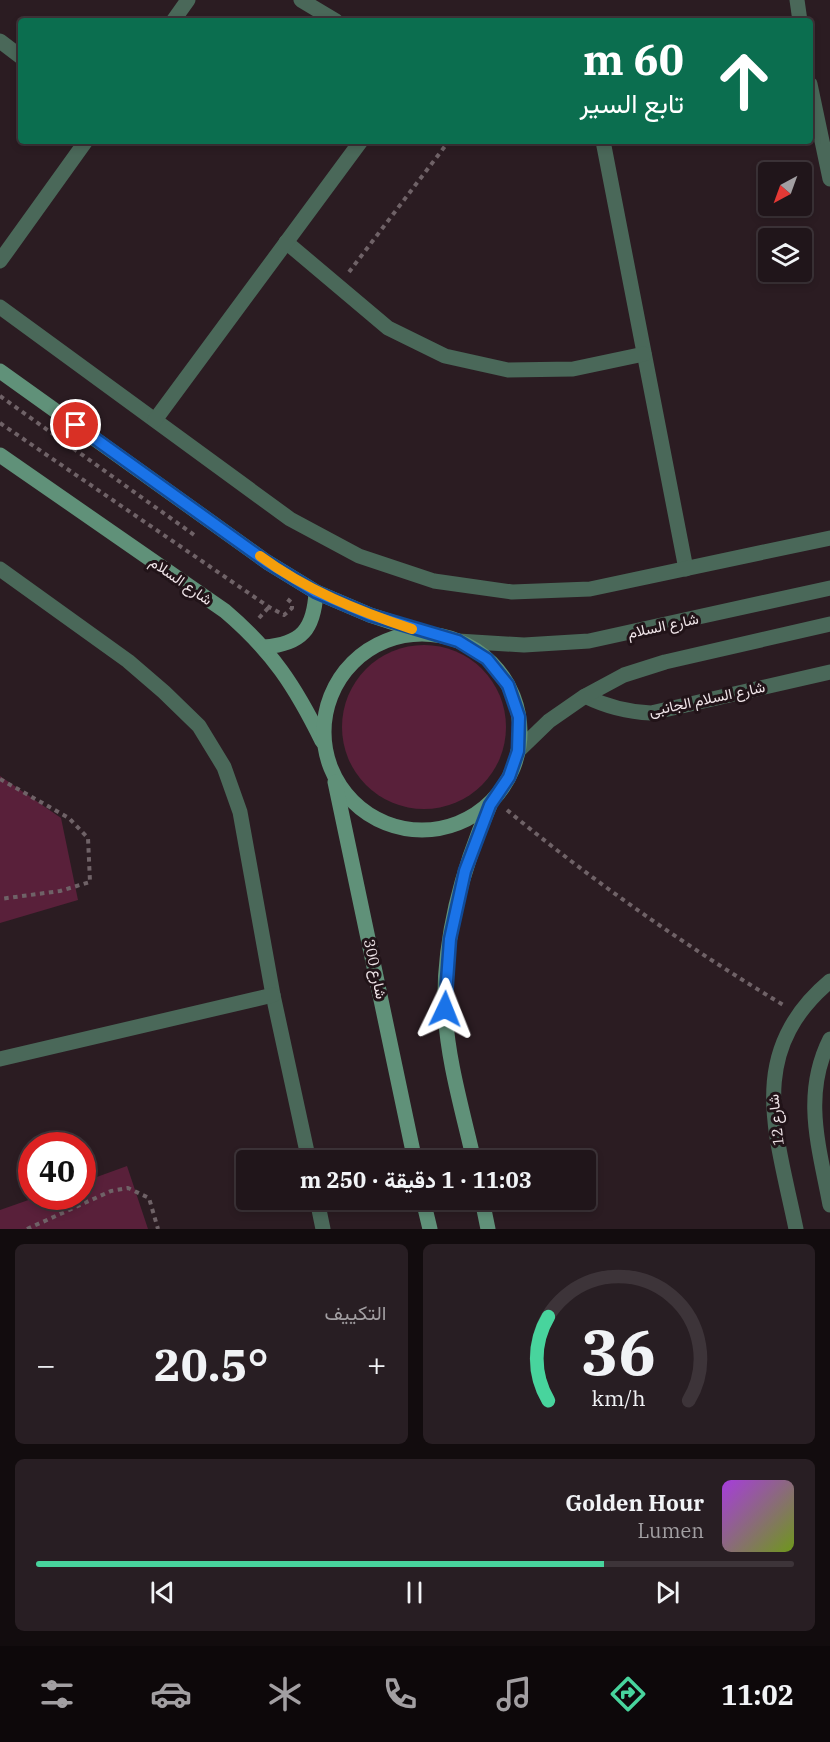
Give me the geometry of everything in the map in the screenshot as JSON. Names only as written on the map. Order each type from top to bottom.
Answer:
[{"type":"street","points":[[174,18],[188,0]]},
{"type":"street","points":[[301,0],[331,18]]},
{"type":"street","points":[[797,0],[800,18]]},
{"type":"street","points":[[0,41],[18,55]]},
{"type":"street","points":[[813,110],[830,179]]},
{"type":"street","points":[[0,261],[84,144]]},
{"type":"street","points":[[155,420],[359,144]]},
{"type":"street","points":[[604,144],[686,569]]},
{"type":"street","points":[[286,242],[388,328],[446,356],[508,370],[573,369],[644,354]]},
{"type":"street","points":[[0,307],[290,519],[359,556],[434,581],[512,592],[590,589],[830,538]]},
{"type":"street","points":[[0,371],[267,562],[316,592],[370,615],[458,641],[487,659],[508,685],[519,717],[518,751],[509,777],[492,802],[465,871],[452,928],[446,974],[445,1009],[448,1041],[472,1150]]},
{"type":"street","name":"شارع السلام","points":[[0,455],[225,611],[264,647],[299,692],[324,743]]},
{"type":"street","points":[[0,568],[128,660],[199,726],[224,767],[240,812],[273,996],[307,1150]]},
{"type":"street","name":"شارع السلام","points":[[458,641],[524,645],[590,641],[830,588]]},
{"type":"street","points":[[264,647],[285,645],[304,633],[315,614],[316,592]]},
{"type":"street","points":[[518,751],[549,721],[585,696],[624,675],[665,662],[830,624]]},
{"type":"street","points":[[425,633],[392,638],[361,653],[339,678],[326,709],[324,743],[334,777],[352,801],[376,819],[404,829],[434,829],[463,821],[492,802]]},
{"type":"street","name":"شارع السلام الجانبى","points":[[585,696],[606,707],[629,712],[651,713],[830,672]]},
{"type":"street","name":"شارع 300","points":[[334,777],[413,1150]]},
{"type":"street","name":"شارع 12","points":[[796,1229],[773,1120],[772,1092],[776,1064],[785,1038],[798,1014],[830,981]]},
{"type":"street","points":[[0,1059],[273,996]]},
{"type":"street","points":[[830,1039],[819,1060],[814,1087],[815,1120],[830,1205]]},
{"type":"street","points":[[319,1210],[323,1229]]},
{"type":"street","points":[[425,1210],[430,1229]]},
{"type":"street","points":[[484,1210],[488,1229]]},
{"type":"path","points":[[338,286],[447,144]]},
{"type":"path","points":[[0,396],[204,542]]},
{"type":"path","points":[[0,423],[284,615],[292,608],[292,603],[280,593]]},
{"type":"path","points":[[0,779],[69,818],[88,838],[90,882],[60,891],[0,899]]},
{"type":"path","points":[[492,802],[640,914],[718,966],[798,1014]]},
{"type":"path","points":[[27,1229],[111,1191],[128,1188],[148,1198],[158,1229]]},
{"type":"shaded area","points":[[424,645],[455,651],[482,669],[500,696],[506,727],[500,758],[482,785],[455,803],[424,809],[393,803],[366,785],[348,758],[342,727],[348,696],[366,669],[393,651]]},
{"type":"shaded area","points":[[0,776],[61,818],[78,900],[0,923]]},
{"type":"shaded area","points":[[127,1166],[148,1229],[0,1229],[0,1210],[18,1204],[18,1210],[96,1210],[96,1177]]},
{"type":"slow traffic","points":[[260,556],[316,592],[370,615],[412,629]]},
{"type":"route","points":[[76,425],[267,562],[316,592],[370,615],[458,641],[487,659],[508,685],[519,717],[518,751],[509,777],[490,805],[465,871],[450,939],[445,1009]]}]
